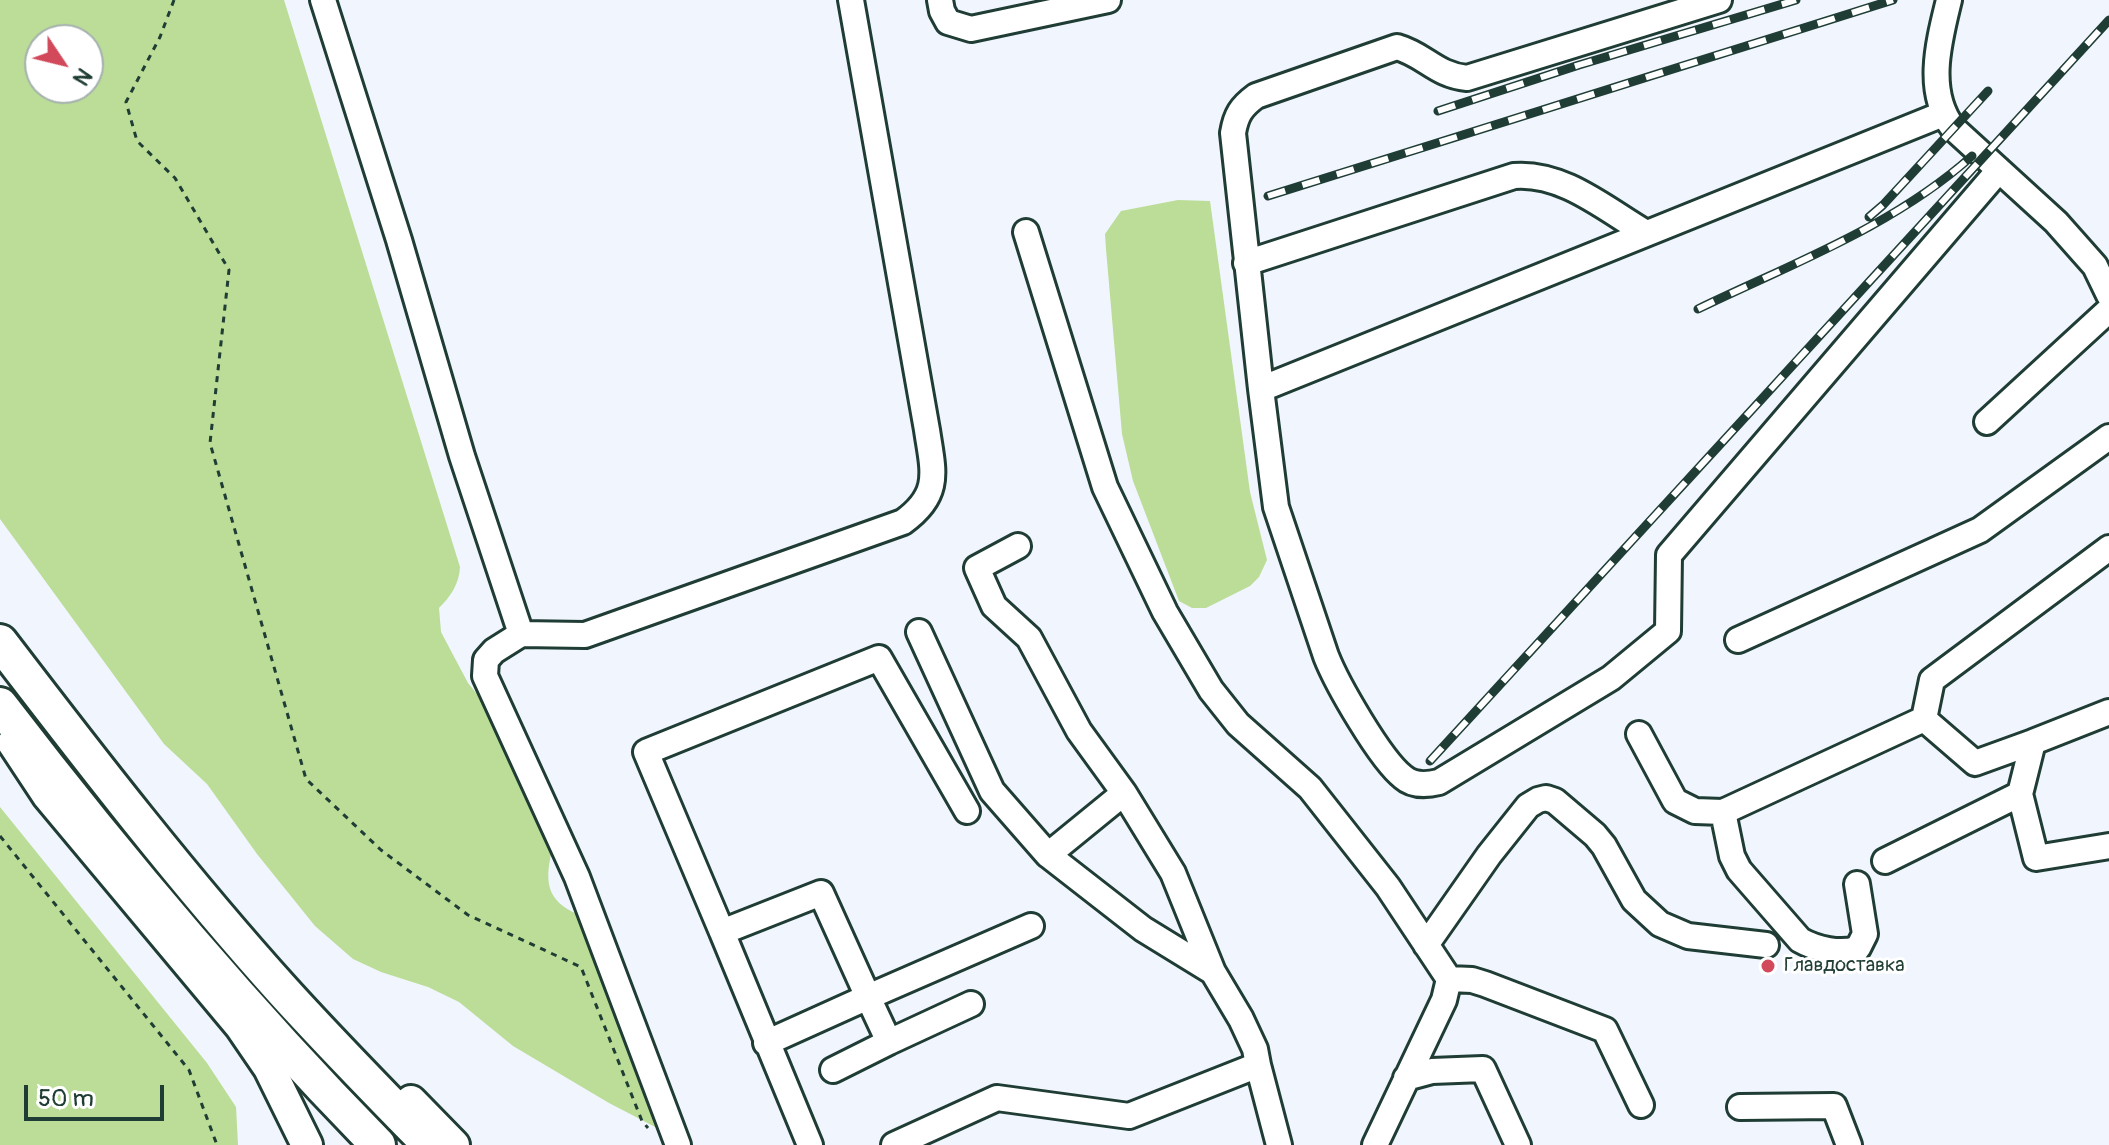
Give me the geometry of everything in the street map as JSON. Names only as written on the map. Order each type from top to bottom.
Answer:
[{"type":"highway","points":[[0,642],[189,883],[283,990],[430,1145]]},
{"type":"highway","points":[[0,705],[163,910],[378,1145]]},
{"type":"main road","points":[[0,642],[93,744],[279,964],[454,1145]]},
{"type":"main road","points":[[0,720],[48,796],[241,1027],[269,1068],[307,1145]]},
{"type":"lane","points":[[323,0],[399,240],[462,456],[521,634]]},
{"type":"lane","points":[[678,1145],[577,877],[485,676],[486,660],[494,651],[521,634],[585,635],[903,522],[914,514],[930,492],[934,482],[927,430],[851,0]]},
{"type":"lane","points":[[940,0],[948,22],[971,29],[1108,0]]},
{"type":"lane","points":[[1719,0],[1467,78],[1449,76],[1410,51],[1397,47],[1256,96],[1242,107],[1236,118],[1233,133],[1246,263],[1276,507],[1334,675],[1382,753],[1402,777],[1420,784],[1439,782],[1611,678],[1668,631],[1669,555],[1999,170]]},
{"type":"lane","points":[[1949,0],[1937,49],[1936,67],[1943,114],[1953,128],[2056,222],[2095,266],[2109,295]]},
{"type":"lane","points":[[1261,389],[1943,114]]},
{"type":"lane","points":[[1246,263],[1514,176],[1535,174],[1559,181],[1646,233]]},
{"type":"lane","points":[[1026,232],[1105,487],[1165,612],[1211,690],[1238,724],[1310,788],[1388,887],[1449,979],[1444,1000],[1375,1145]]},
{"type":"lane","points":[[1987,422],[2109,310]]},
{"type":"lane","points":[[1738,640],[1980,530],[2109,437]]},
{"type":"lane","points":[[1018,546],[977,568],[994,606],[1029,638],[1079,731],[1124,793],[1173,873],[1213,972],[1246,1028],[1279,1145]]},
{"type":"lane","points":[[1924,719],[1932,680],[2109,548]]},
{"type":"lane","points":[[919,632],[992,791],[1048,855],[1143,929],[1213,972]]},
{"type":"lane","points":[[810,1145],[646,752],[879,658],[967,811]]},
{"type":"lane","points":[[1924,719],[1975,763],[2109,712]]},
{"type":"lane","points":[[1639,734],[1675,801],[1695,811],[1723,812],[1924,719]]},
{"type":"lane","points":[[2033,742],[2020,794],[2036,858],[2109,846]]},
{"type":"lane","points":[[1048,855],[1124,793]]},
{"type":"lane","points":[[1885,861],[2020,794]]},
{"type":"lane","points":[[1426,945],[1489,855],[1528,806],[1546,798],[1555,801],[1595,835],[1634,900],[1660,924],[1688,936],[1766,945]]},
{"type":"lane","points":[[1723,812],[1732,856],[1739,870],[1800,940],[1811,946],[1849,952],[1858,948],[1865,934],[1857,884]]},
{"type":"lane","points":[[722,932],[821,893],[889,1042]]},
{"type":"lane","points":[[766,1043],[1031,926]]},
{"type":"lane","points":[[1449,979],[1485,984],[1605,1030],[1641,1105]]},
{"type":"lane","points":[[833,1070],[971,1004]]},
{"type":"lane","points":[[894,1145],[997,1098],[1129,1116],[1258,1065]]},
{"type":"lane","points":[[1406,1078],[1432,1071],[1483,1069],[1518,1145]]},
{"type":"lane","points":[[1740,1107],[1834,1106],[1849,1145]]},
{"type":"path","points":[[174,0],[160,37],[126,102],[137,141],[175,178],[229,270],[210,443],[306,779],[381,850],[468,915],[581,967],[642,1121],[656,1133]]},
{"type":"path","points":[[0,836],[189,1070],[217,1145]]},
{"type":"green space","points":[[0,0],[284,0],[460,567],[454,589],[439,608],[441,632],[468,683],[486,705],[552,850],[548,874],[556,900],[585,917],[661,1130],[513,1046],[459,1002],[353,959],[315,926],[257,854],[207,784],[164,744],[0,519]]},
{"type":"green space","points":[[1178,200],[1210,201],[1250,492],[1267,560],[1259,577],[1250,586],[1206,608],[1192,608],[1179,601],[1133,481],[1122,434],[1106,249],[1105,234],[1121,211]]},
{"type":"green space","points":[[0,807],[207,1063],[236,1107],[238,1145],[0,1145]]},
{"type":"railway","points":[[1438,111],[1796,0]]},
{"type":"railway","points":[[1268,196],[1893,0]]},
{"type":"railway","points":[[1430,761],[2109,20]]},
{"type":"railway","points":[[1869,217],[1988,91]]},
{"type":"railway","points":[[1698,309],[1876,223],[1942,181],[1972,156]]},
{"type":"place","name":"Главдоставка","points":[[1768,966]]}]
